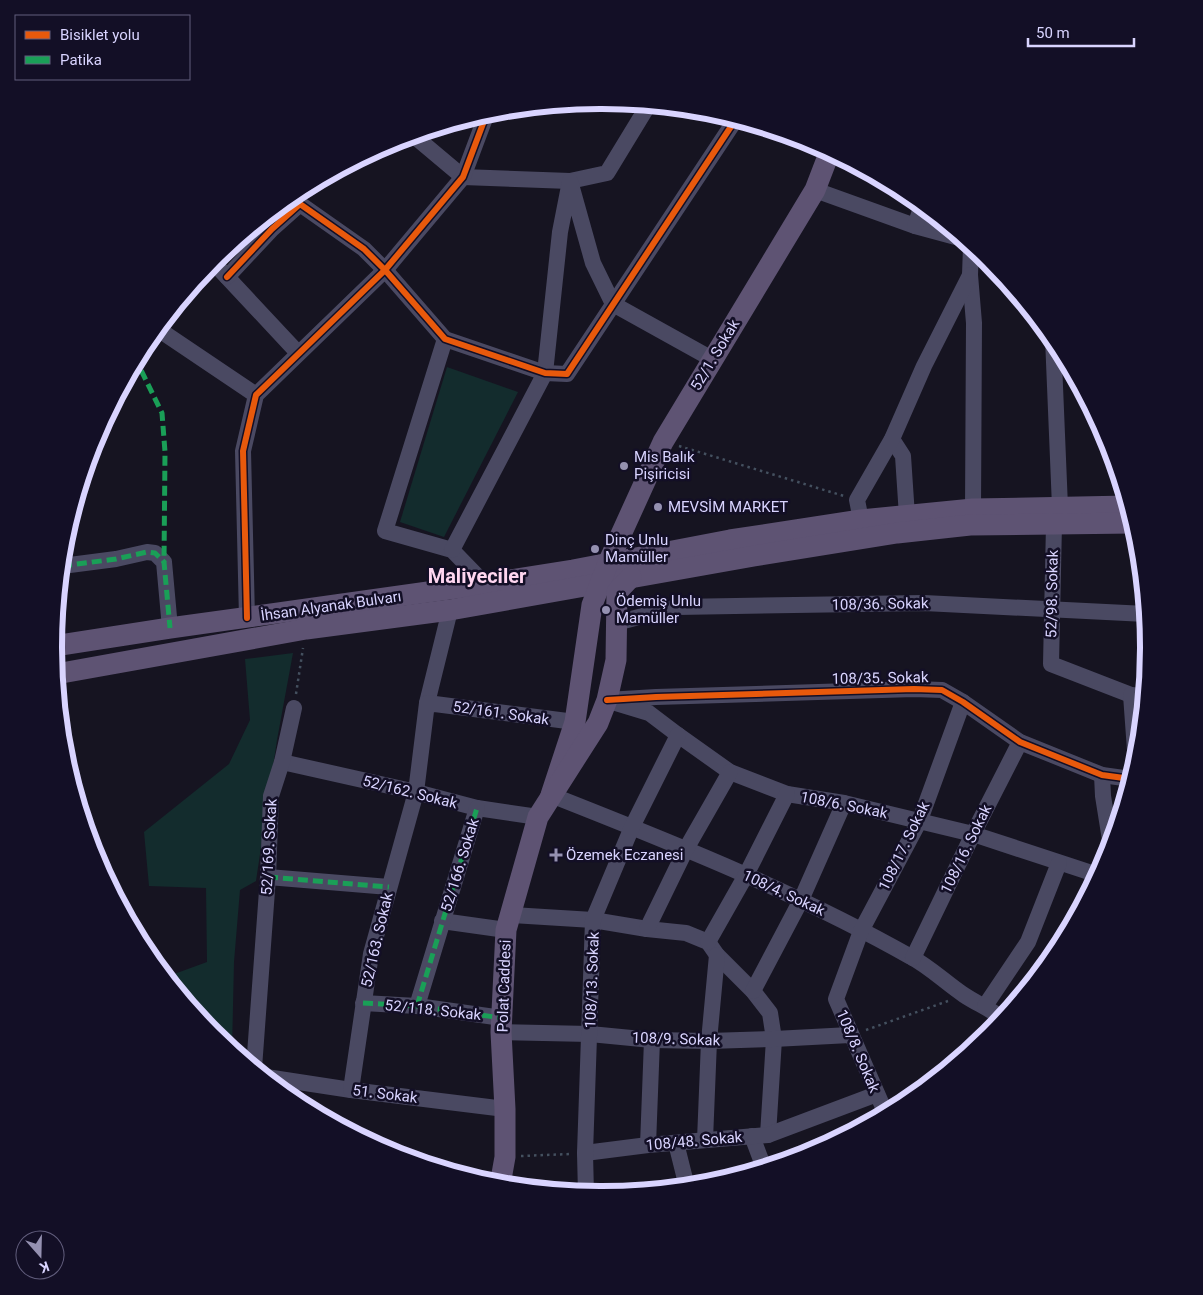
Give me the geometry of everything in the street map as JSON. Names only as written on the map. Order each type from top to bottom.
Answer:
[{"type":"main road","name":"52/1. Sokak","points":[[608,577],[628,520],[663,442],[815,190],[827,159]]},
{"type":"main road","points":[[608,577],[897,533],[1122,507]]},
{"type":"main road","points":[[608,577],[651,555],[730,540],[859,510],[907,516],[974,509],[1125,522]]},
{"type":"main road","points":[[628,520],[633,543],[651,555]]},
{"type":"main road","name":"İhsan Alyanak Bulvarı","points":[[62,645],[247,618],[486,594],[577,588],[608,577]]},
{"type":"main road","name":"İhsan Alyanak Bulvarı","points":[[63,673],[306,629],[450,610],[486,594],[608,577]]},
{"type":"main road","name":"Polat Caddesi","points":[[551,795],[575,722],[592,605],[608,577]]},
{"type":"main road","name":"Polat Caddesi","points":[[501,1177],[504,1157],[505,1109],[502,1025],[509,923],[538,817],[598,723],[607,700],[616,660],[616,623],[608,577]]},
{"type":"main road","points":[[577,588],[586,594],[592,605]]},
{"type":"street","points":[[420,140],[463,176],[570,181],[607,173],[644,111]]},
{"type":"street","points":[[247,618],[244,451],[256,395],[385,270],[463,176],[484,122]]},
{"type":"street","points":[[298,202],[364,249],[385,270],[445,339],[545,373],[567,374],[732,125]]},
{"type":"street","points":[[570,181],[593,263],[613,304],[712,359]]},
{"type":"street","points":[[452,550],[545,373],[560,232],[570,181]]},
{"type":"street","points":[[815,190],[916,226],[948,235]]},
{"type":"street","points":[[916,226],[920,213]]},
{"type":"street","points":[[226,277],[267,225]]},
{"type":"street","points":[[971,255],[970,274],[974,323],[974,509]]},
{"type":"street","points":[[218,268],[298,353]]},
{"type":"street","points":[[859,510],[924,366],[970,274]]},
{"type":"street","points":[[164,333],[256,395]]},
{"type":"street","points":[[445,339],[384,531],[452,550],[486,594]]},
{"type":"street","name":"52/98. Sokak","points":[[1053,354],[1057,515],[1051,609],[1050,664],[1138,696]]},
{"type":"street","points":[[892,439],[903,456],[907,516]]},
{"type":"street","points":[[69,565],[116,559],[147,552],[154,553],[164,562],[170,628]]},
{"type":"street","name":"108/36. Sokak","points":[[616,623],[678,607],[924,603],[1139,614]]},
{"type":"street","points":[[416,792],[427,703],[450,610]]},
{"type":"street","name":"108/35. Sokak","points":[[607,700],[656,696],[914,688],[942,690],[963,702],[1020,742],[1102,775],[1124,779]]},
{"type":"street","name":"108/6. Sokak","points":[[607,700],[649,712],[730,772],[787,794],[920,820],[973,834],[1091,873]]},
{"type":"street","name":"108/17. Sokak","points":[[861,931],[920,820],[963,702]]},
{"type":"street","name":"52/161. Sokak","points":[[427,703],[575,722]]},
{"type":"street","name":"52/169. Sokak","points":[[255,1060],[268,877],[271,796],[282,762],[294,708]]},
{"type":"street","name":"108/13. Sokak","points":[[586,1186],[593,920],[632,827],[678,735]]},
{"type":"street","name":"108/16. Sokak","points":[[913,958],[1020,742]]},
{"type":"street","name":"52/162. Sokak","points":[[282,762],[416,792],[477,808],[538,817]]},
{"type":"street","points":[[647,929],[686,849],[730,772]]},
{"type":"street","points":[[1102,775],[1108,830]]},
{"type":"street","name":"52/163. Sokak","points":[[351,1090],[371,954],[416,792]]},
{"type":"street","points":[[705,1140],[712,948],[787,794]]},
{"type":"street","name":"108/4. Sokak","points":[[551,795],[686,849],[801,900],[913,958],[965,996],[997,1014]]},
{"type":"street","points":[[753,991],[801,900],[844,804]]},
{"type":"street","name":"52/166. Sokak","points":[[417,1006],[477,808]]},
{"type":"street","points":[[985,1006],[1028,942],[1059,863]]},
{"type":"street","points":[[268,877],[389,887]]},
{"type":"street","name":"52/166. Sokak","points":[[442,921],[509,923],[593,920],[686,933],[712,948]]},
{"type":"street","name":"108/8. Sokak","points":[[861,931],[836,999],[883,1107]]},
{"type":"street","points":[[712,948],[753,991],[770,1013],[774,1039],[760,1135],[763,1161]]},
{"type":"street","name":"52/118. Sokak","points":[[363,1003],[417,1006],[502,1025]]},
{"type":"street","name":"108/9. Sokak","points":[[502,1025],[652,1040],[709,1041],[850,1035]]},
{"type":"street","points":[[648,1145],[652,1040]]},
{"type":"street","name":"51. Sokak","points":[[278,1079],[505,1109]]},
{"type":"street","name":"108/48. Sokak","points":[[586,1154],[648,1145],[760,1135],[876,1094]]},
{"type":"street","points":[[676,1143],[686,1180]]},
{"type":"path","points":[[663,442],[859,510]]},
{"type":"path","points":[[294,708],[306,629]]},
{"type":"path","points":[[850,1035],[965,996]]},
{"type":"path","points":[[504,1157],[586,1154]]},
{"type":"green space","points":[[447,367],[518,392],[444,537],[400,522]]},
{"type":"green space","points":[[293,653],[277,740],[256,881],[240,890],[234,962],[232,1040],[196,1003],[173,974],[207,962],[206,888],[149,886],[144,832],[229,764],[250,720],[245,659]]},
{"type":"marked path","points":[[140,369],[162,413],[165,452],[164,562]]},
{"type":"marked path","points":[[69,565],[116,559],[147,552],[155,553],[164,562],[170,628]]},
{"type":"marked path","points":[[417,1006],[477,808]]},
{"type":"marked path","points":[[268,877],[389,887]]},
{"type":"marked path","points":[[363,1003],[417,1006],[502,1018]]},
{"type":"cycle path","points":[[247,618],[243,451],[256,395],[385,270],[463,177],[484,122]]},
{"type":"cycle path","points":[[227,277],[272,229],[300,204],[364,249],[385,270],[445,339],[545,373],[567,374],[732,125]]},
{"type":"cycle path","points":[[607,700],[914,689],[942,690],[963,702],[1020,742],[1102,775],[1124,778]]},
{"type":"place","name":"Mis Balık Pişiricisi","points":[[624,466]]},
{"type":"place","name":"MEVSİM MARKET","points":[[658,507]]},
{"type":"place","name":"Dinç Unlu Mamüller","points":[[595,549]]},
{"type":"place","name":"Ödemiş Unlu Mamüller","points":[[606,610]]},
{"type":"place","name":"Özemek Eczanesi","points":[[556,855]]},
{"type":"district","name":"Maliyeciler","points":[[477,576]]}]
